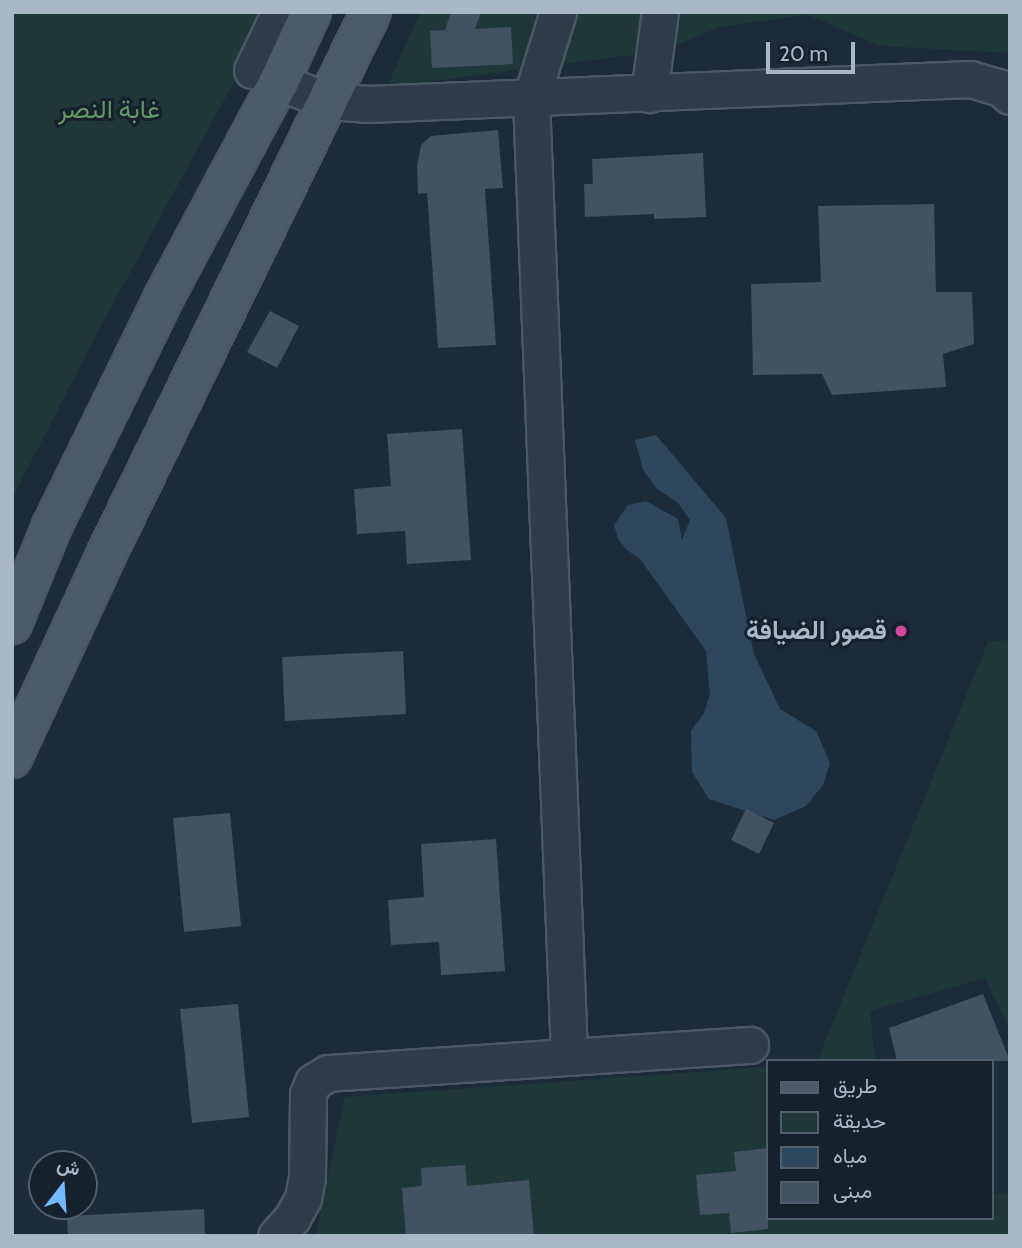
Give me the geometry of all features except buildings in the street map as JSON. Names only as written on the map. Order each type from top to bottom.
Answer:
[{"type":"main road","points":[[12,624],[52,526],[164,297],[266,76],[312,12]]},
{"type":"main road","points":[[12,758],[107,553],[371,12]]},
{"type":"main road","points":[[52,526],[107,553]]},
{"type":"street","points":[[280,12],[266,76],[328,101],[369,104],[531,99],[970,79],[1001,88],[1010,96]]},
{"type":"street","points":[[558,12],[531,99],[569,1055]]},
{"type":"street","points":[[649,94],[660,12]]},
{"type":"street","points":[[275,1236],[292,1218],[303,1198],[307,1177],[308,1094],[313,1083],[328,1073],[750,1045]]},
{"type":"green space","name":"غابة النصر","points":[[12,12],[272,12],[95,337],[12,499]]},
{"type":"green space","points":[[420,12],[1010,12],[1010,53],[880,46],[808,15],[719,27],[663,51],[387,87]]},
{"type":"green space","points":[[1010,640],[1010,1031],[985,978],[870,1011],[875,1059],[818,1059],[988,642]]},
{"type":"green space","points":[[766,1067],[766,1220],[994,1220],[994,1194],[1010,1192],[1010,1236],[315,1236],[345,1097]]},
{"type":"water","points":[[656,435],[726,518],[754,654],[780,709],[816,731],[830,763],[823,785],[806,806],[774,820],[709,799],[692,772],[691,731],[704,713],[710,694],[706,651],[640,559],[618,539],[614,525],[628,505],[646,501],[678,519],[682,540],[690,520],[678,503],[657,489],[643,470],[635,440]]},
{"type":"place","name":"قصور الضيافة","points":[[901,631]]}]
